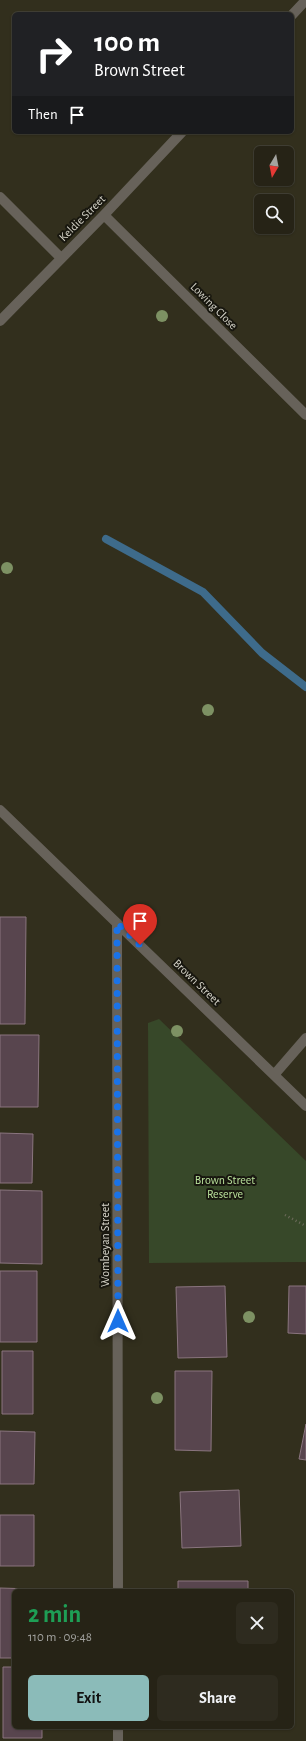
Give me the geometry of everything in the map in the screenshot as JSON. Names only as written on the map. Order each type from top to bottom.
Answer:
[{"type":"street","points":[[294,13],[306,0]]},
{"type":"street","name":"Keldie Street","points":[[0,321],[104,215],[180,134]]},
{"type":"street","points":[[0,198],[61,258]]},
{"type":"street","name":"Lowing Close","points":[[104,215],[306,415]]},
{"type":"street","name":"Brown Street","points":[[0,810],[306,1106]]},
{"type":"street","name":"Wombeyan Street","points":[[117,923],[118,1589]]},
{"type":"street","points":[[274,1075],[306,1038]]},
{"type":"street","points":[[118,1729],[118,1741]]},
{"type":"path","points":[[286,1215],[306,1226]]},
{"type":"green space","name":"Brown Street Reserve","points":[[159,1019],[306,1161],[306,1262],[149,1263],[148,1023]]},
{"type":"building","points":[[0,917],[26,917],[25,1024],[0,1024]]},
{"type":"building","points":[[0,1035],[39,1035],[38,1107],[0,1107]]},
{"type":"building","points":[[0,1133],[33,1134],[32,1183],[0,1183]]},
{"type":"building","points":[[0,1190],[42,1191],[42,1264],[0,1263]]},
{"type":"building","points":[[0,1271],[37,1271],[37,1342],[0,1342]]},
{"type":"building","points":[[225,1286],[227,1357],[178,1358],[176,1287]]},
{"type":"building","points":[[289,1286],[306,1286],[306,1334],[288,1333]]},
{"type":"building","points":[[2,1351],[33,1351],[33,1414],[2,1414]]},
{"type":"building","points":[[175,1371],[212,1371],[211,1451],[175,1450]]},
{"type":"building","points":[[306,1424],[306,1460],[299,1459]]},
{"type":"building","points":[[0,1431],[35,1432],[34,1484],[0,1484]]},
{"type":"building","points":[[239,1490],[241,1546],[182,1548],[180,1492]]},
{"type":"building","points":[[0,1515],[34,1515],[34,1566],[0,1566]]},
{"type":"building","points":[[178,1581],[248,1581],[248,1589],[178,1589]]},
{"type":"building","points":[[0,1588],[32,1589],[12,1589],[12,1658],[0,1658]]},
{"type":"building","points":[[3,1667],[12,1667],[12,1729],[42,1729],[42,1738],[3,1738]]},
{"type":"waterway","points":[[106,539],[203,592],[262,653],[306,687]]},
{"type":"route","points":[[118,1321],[117,923],[140,945]]}]
